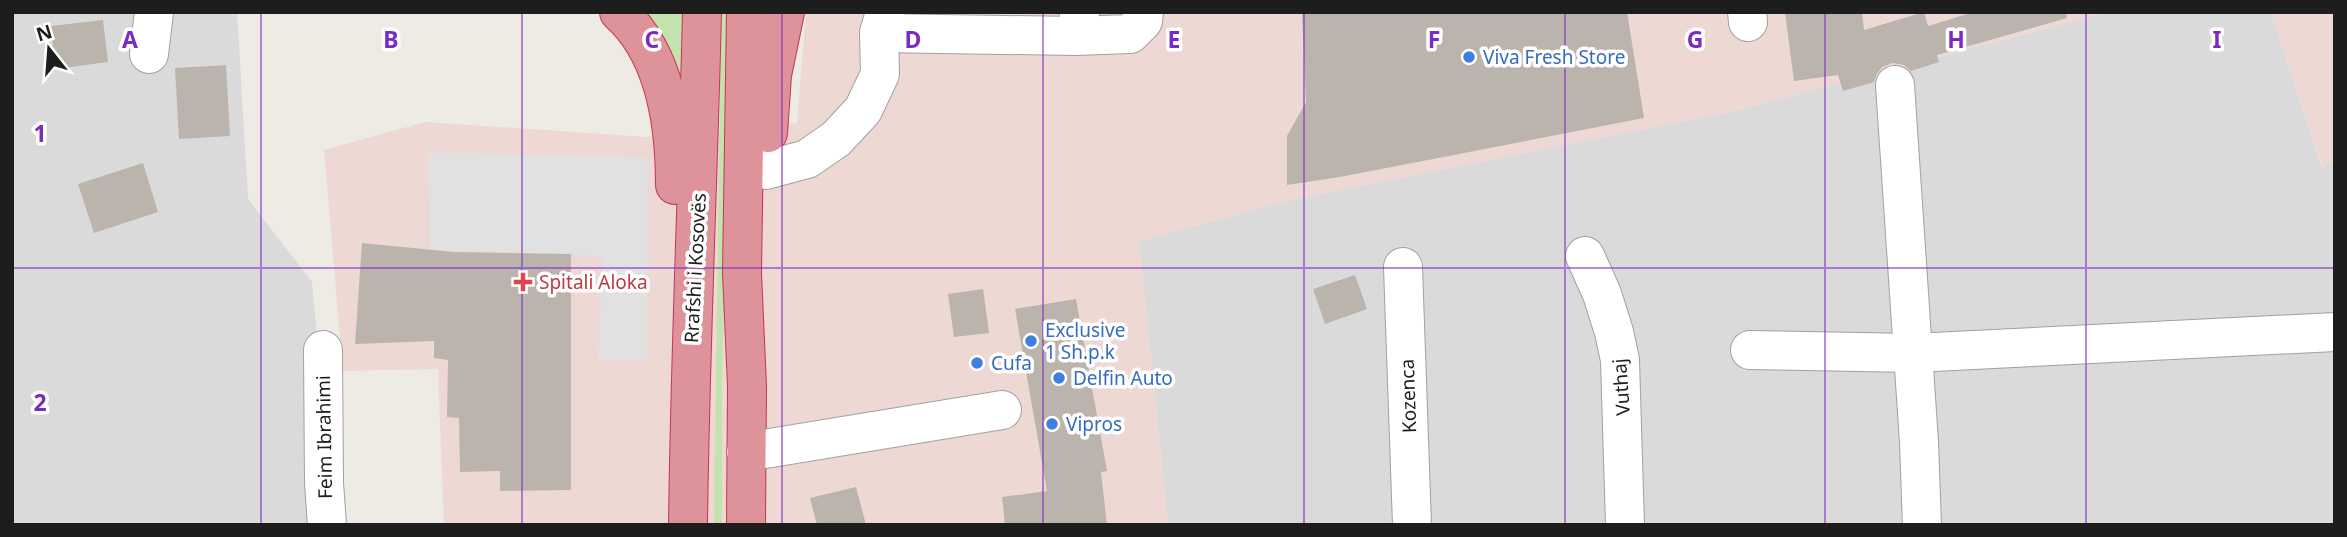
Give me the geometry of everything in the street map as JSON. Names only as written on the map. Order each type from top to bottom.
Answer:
[{"type":"highway","points":[[618,12],[643,44],[658,71],[672,124],[675,275],[690,361]]},
{"type":"highway","name":"Rrafshi i Kosovës","points":[[688,525],[690,361],[696,264],[702,12]]},
{"type":"highway","points":[[746,12],[742,273],[747,386],[746,525]]},
{"type":"highway","points":[[747,386],[762,288],[772,75],[785,12]]},
{"type":"street","points":[[149,54],[154,12]]},
{"type":"street","points":[[766,170],[807,159],[836,139],[863,110],[880,74],[882,23],[1078,24],[1130,34],[1143,21],[1144,12]]},
{"type":"street","points":[[1895,85],[1922,525]]},
{"type":"street","name":"Vuthaj","points":[[1585,256],[1615,332],[1620,360],[1625,525]]},
{"type":"street","name":"Kozenca","points":[[1404,267],[1412,525]]},
{"type":"street","points":[[1749,350],[1913,354],[2335,332]]},
{"type":"street","name":"Feim Ibrahimi","points":[[323,350],[327,525]]},
{"type":"street","points":[[746,452],[1002,410]]},
{"type":"shaded area","points":[[12,12],[237,12],[248,199],[312,282],[334,525],[12,525]]},
{"type":"shaded area","points":[[806,12],[2109,12],[1730,112],[1294,199],[1139,241],[1168,525],[444,525],[438,369],[343,371],[324,150],[425,122],[647,137],[797,123]]},
{"type":"shaded area","points":[[2109,12],[2271,12],[2322,167],[2335,159],[2335,525],[1168,525],[1139,241],[1294,199],[1730,112]]},
{"type":"shaded area","points":[[2271,12],[2335,12],[2335,159],[2323,168]]},
{"type":"shaded area","points":[[429,152],[648,158],[647,360],[598,360],[602,258],[571,254],[430,250]]},
{"type":"green space","points":[[641,12],[686,12],[683,109]]},
{"type":"green space","points":[[721,12],[729,12],[722,525],[714,525]]},
{"type":"building","name":"Viva Fresh Store","points":[[1302,12],[1627,12],[1644,118],[1287,185],[1287,136],[1306,102]]},
{"type":"building","points":[[1785,12],[1862,12],[1864,30],[1924,12],[1928,26],[1974,12],[2066,12],[2067,18],[1937,55],[1939,62],[1911,71],[1904,65],[1893,63],[1882,67],[1874,82],[1843,91],[1838,75],[1794,81]]},
{"type":"building","points":[[103,20],[108,62],[55,69],[51,26]]},
{"type":"building","points":[[226,65],[230,136],[179,139],[175,68]]},
{"type":"building","points":[[143,163],[158,212],[94,233],[78,184]]},
{"type":"building","points":[[362,243],[454,252],[571,254],[571,490],[500,491],[500,471],[460,472],[459,418],[447,417],[448,360],[434,358],[434,341],[355,344]]},
{"type":"building","points":[[1355,275],[1367,309],[1325,324],[1313,289]]},
{"type":"building","points":[[983,289],[989,333],[954,337],[948,294]]},
{"type":"building","name":"Delfin Auto","points":[[1076,299],[1107,471],[1101,472],[1107,525],[1005,525],[1002,497],[1047,491],[1015,309]]},
{"type":"building","points":[[856,487],[866,525],[817,525],[810,498]]},
{"type":"place","name":"Viva Fresh Store","points":[[1469,57]]},
{"type":"place","name":"Spitali Aloka","points":[[523,282]]},
{"type":"place","name":"Exclusive 1 Sh.p.k","points":[[1031,341]]},
{"type":"place","name":"Cufa","points":[[977,363]]},
{"type":"place","name":"Delfin Auto","points":[[1059,378]]},
{"type":"place","name":"Vipros","points":[[1052,424]]}]
